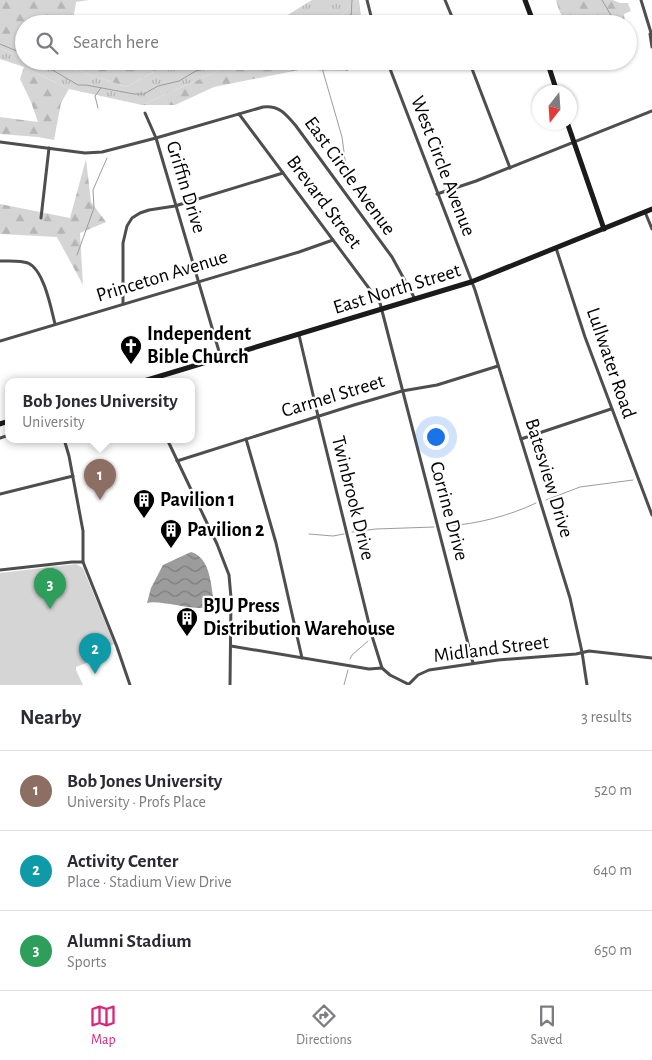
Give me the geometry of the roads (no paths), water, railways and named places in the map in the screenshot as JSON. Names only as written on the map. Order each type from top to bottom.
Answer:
[{"type":"main road","points":[[525,0],[531,15]]},
{"type":"main road","points":[[549,70],[555,85]]},
{"type":"main road","points":[[570,130],[604,229]]},
{"type":"main road","name":"East North Street","points":[[154,378],[471,282],[652,209]]},
{"type":"street","points":[[366,0],[370,15]]},
{"type":"street","points":[[445,0],[451,15]]},
{"type":"street","points":[[641,0],[651,35],[652,47]]},
{"type":"street","name":"West Circle Avenue","points":[[390,70],[471,282]]},
{"type":"street","points":[[472,70],[510,168]]},
{"type":"street","name":"East Circle Avenue","points":[[0,142],[93,153],[156,138],[266,106],[275,107],[284,112],[392,257],[415,299]]},
{"type":"street","points":[[437,194],[510,168],[652,111]]},
{"type":"street","name":"Griffin Drive","points":[[145,112],[156,138],[221,358]]},
{"type":"street","name":"Brevard Street","points":[[239,114],[379,301],[380,309]]},
{"type":"street","points":[[41,218],[49,148]]},
{"type":"street","points":[[124,304],[123,243],[127,226],[132,218],[140,213],[176,206],[283,173]]},
{"type":"street","points":[[645,212],[652,229]]},
{"type":"street","name":"Princeton Avenue","points":[[0,341],[333,240]]},
{"type":"street","name":"Lullwater Road","points":[[556,248],[611,409],[652,515]]},
{"type":"street","points":[[0,261],[25,262],[35,268],[44,287],[55,324]]},
{"type":"street","name":"Batesview Drive","points":[[471,282],[570,598],[582,652],[586,685]]},
{"type":"street","name":"Corrine Drive","points":[[380,309],[473,663]]},
{"type":"street","name":"Twinbrook Drive","points":[[299,335],[372,636],[382,668]]},
{"type":"street","name":"Carmel Street","points":[[177,461],[318,416],[402,392],[436,385],[498,366]]},
{"type":"street","points":[[521,439],[611,409]]},
{"type":"street","points":[[246,439],[276,543],[302,658]]},
{"type":"street","points":[[65,443],[70,456],[83,531],[84,562],[118,647],[130,685]]},
{"type":"street","points":[[169,443],[227,568],[231,598],[230,685]]},
{"type":"street","points":[[0,494],[73,476]]},
{"type":"street","points":[[0,570],[84,562]]},
{"type":"street","points":[[231,646],[369,669],[382,668],[408,685]]},
{"type":"street","name":"Midland Street","points":[[408,685],[418,675],[429,670],[473,663],[576,654],[589,651],[652,658]]},
{"type":"water","points":[[191,552],[198,555],[206,566],[211,581],[214,603],[208,607],[192,608],[155,602],[147,603],[151,588],[163,565]]},
{"type":"waterway","points":[[351,15],[352,0]]},
{"type":"waterway","points":[[602,0],[611,15]]},
{"type":"waterway","points":[[0,44],[15,50]]},
{"type":"waterway","points":[[52,70],[78,85],[134,94],[144,94],[158,86],[179,81],[200,70]]},
{"type":"waterway","points":[[323,70],[342,137],[346,167]]},
{"type":"waterway","points":[[98,108],[95,96],[101,88]]},
{"type":"waterway","points":[[77,255],[94,208],[93,190],[107,158]]},
{"type":"waterway","points":[[546,500],[580,487],[633,480]]},
{"type":"waterway","points":[[447,526],[493,519],[536,503]]},
{"type":"waterway","points":[[352,532],[376,529],[434,527]]},
{"type":"waterway","points":[[309,534],[333,536],[344,534]]},
{"type":"waterway","points":[[350,659],[368,641]]},
{"type":"waterway","points":[[344,685],[348,670]]},
{"type":"place","name":"Independent Bible Church","points":[[131,365]]},
{"type":"place","name":"Bob Jones University","points":[[100,500]]},
{"type":"place","name":"Pavilion 1","points":[[144,519]]},
{"type":"place","name":"Pavilion 2","points":[[171,549]]},
{"type":"place","name":"Alumni Stadium","points":[[50,609]]},
{"type":"place","name":"BJU Press Distribution Warehouse","points":[[187,637]]},
{"type":"place","name":"Activity Center","points":[[95,674]]}]
